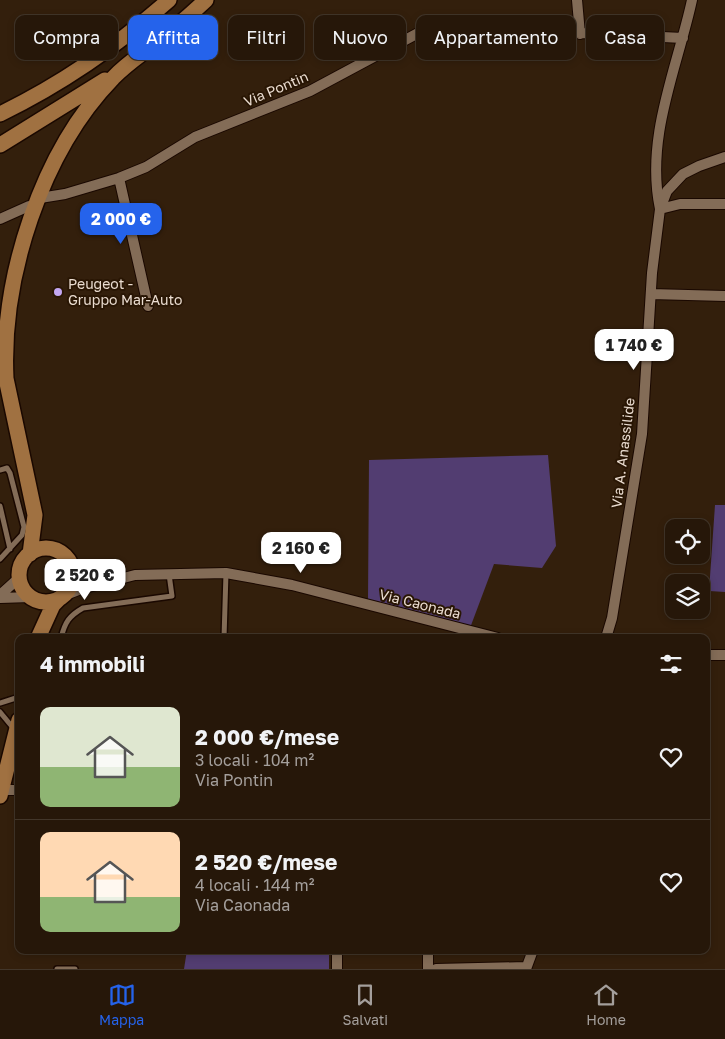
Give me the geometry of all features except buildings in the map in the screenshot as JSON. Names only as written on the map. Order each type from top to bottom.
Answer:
[{"type":"main road","points":[[0,114],[79,70],[135,29],[169,0]]},
{"type":"main road","points":[[0,145],[119,71],[172,30],[206,0]]},
{"type":"main road","points":[[6,379],[6,334],[12,294],[28,227],[54,165],[76,126],[98,94],[119,71]]},
{"type":"main road","points":[[0,351],[35,516],[55,549],[65,555],[72,568],[72,584],[62,597],[53,604],[40,634]]},
{"type":"main road","points":[[30,554],[35,516]]},
{"type":"main road","points":[[39,634],[33,598],[22,585],[20,577],[21,566],[30,554],[39,549],[55,549]]},
{"type":"main road","points":[[33,598],[46,602],[62,597]]},
{"type":"main road","points":[[1,793],[15,734]]},
{"type":"street","points":[[577,0],[580,34]]},
{"type":"street","points":[[692,0],[655,146],[656,191],[660,209],[680,204],[725,204]]},
{"type":"street","name":"Via Pontin","points":[[0,219],[38,202],[119,178],[146,167],[195,137],[310,91],[422,30],[437,26],[682,38]]},
{"type":"street","name":"Via A. Anassilide","points":[[607,634],[612,618],[642,434],[656,229],[660,209],[667,191],[683,174],[725,157]]},
{"type":"street","points":[[119,178],[148,306]]},
{"type":"street","points":[[651,294],[725,296]]},
{"type":"street","points":[[72,568],[82,579],[100,584]]},
{"type":"street","name":"Via Caonada","points":[[62,597],[135,575],[226,573],[292,585],[466,634]]},
{"type":"street","points":[[0,597],[20,577]]},
{"type":"street","points":[[0,597],[33,598]]},
{"type":"street","points":[[710,655],[725,655]]},
{"type":"street","points":[[1,793],[15,791]]},
{"type":"street","points":[[337,954],[337,969]]},
{"type":"street","points":[[428,954],[428,969]]},
{"type":"street","points":[[436,969],[526,968],[531,954]]},
{"type":"lane","points":[[0,470],[7,468],[10,473],[24,527],[22,535],[0,559]]},
{"type":"lane","points":[[0,506],[10,549]]},
{"type":"lane","points":[[224,634],[226,573]]},
{"type":"lane","points":[[62,634],[65,622],[72,614],[83,608],[172,596],[169,574]]},
{"type":"lane","points":[[0,703],[15,699]]},
{"type":"lane","points":[[0,712],[15,724]]},
{"type":"lane","points":[[57,969],[75,969]]},
{"type":"shaded area","points":[[548,455],[556,546],[542,568],[494,564],[470,628],[368,600],[369,460]]},
{"type":"shaded area","points":[[715,505],[725,505],[725,592],[710,591]]},
{"type":"shaded area","points":[[186,954],[329,954],[329,969],[184,969]]},
{"type":"place","name":"Peugeot - Gruppo Mar-Auto","points":[[58,292]]}]
